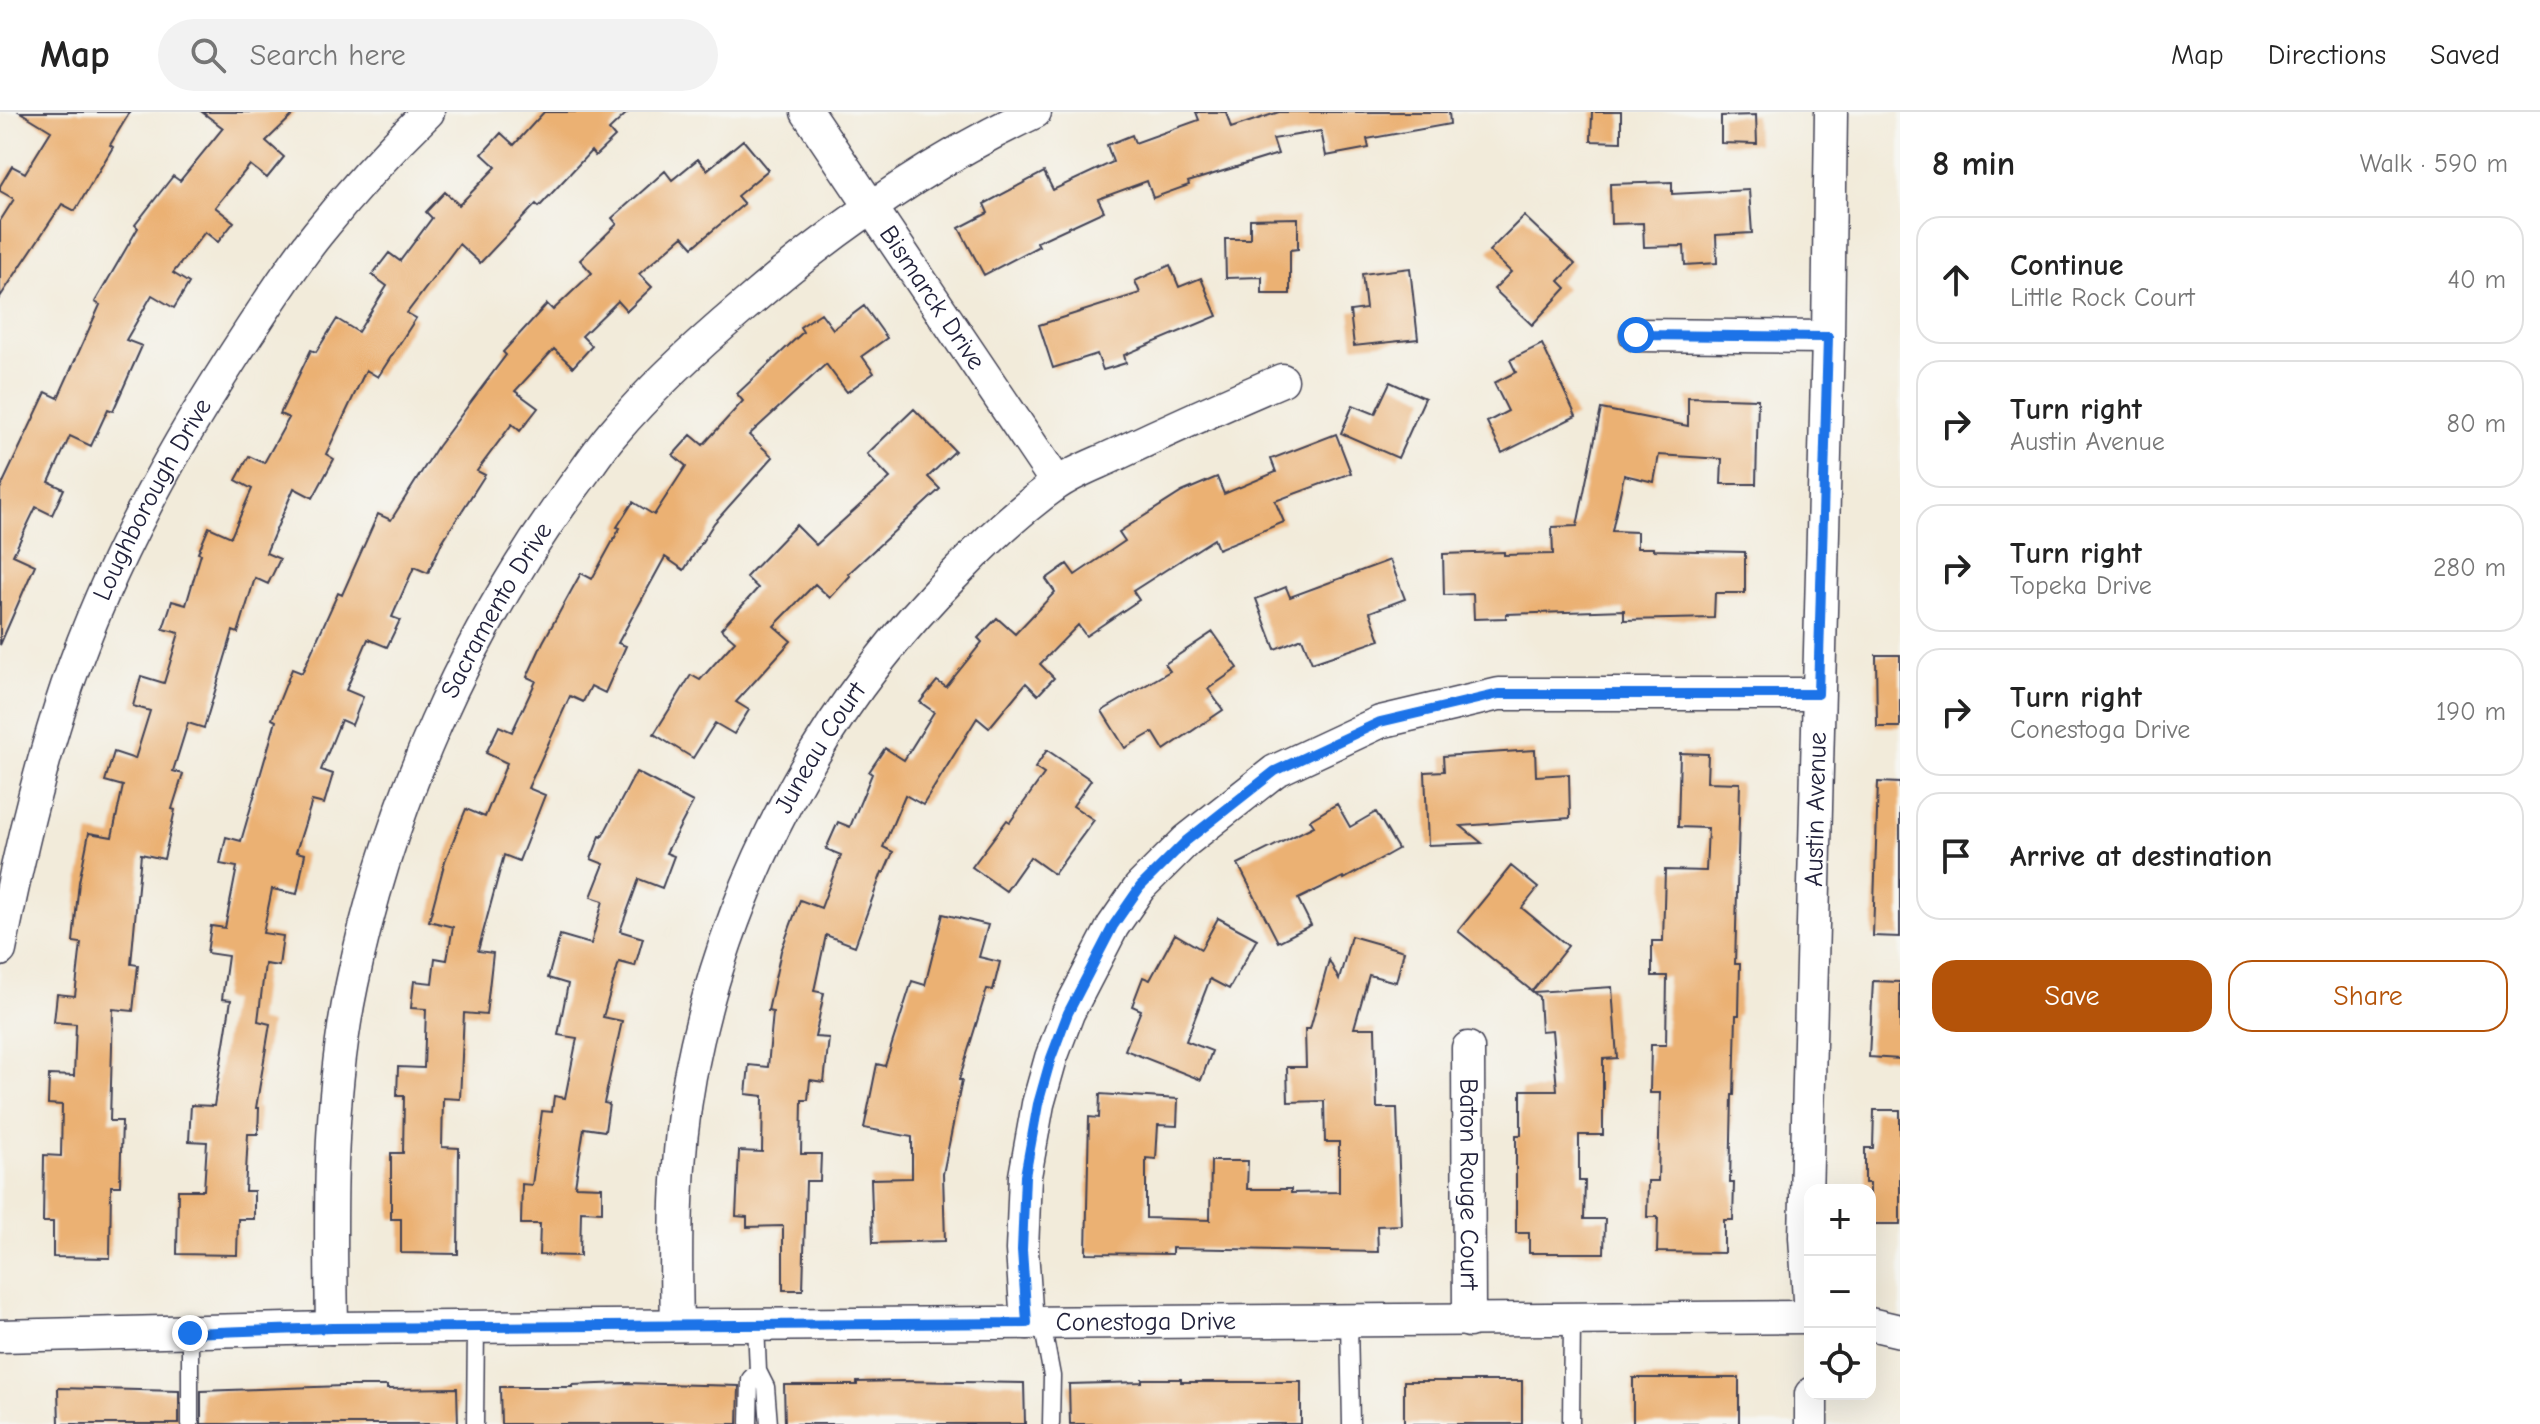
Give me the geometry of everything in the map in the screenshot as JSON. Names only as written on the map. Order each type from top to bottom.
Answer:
[{"type":"street","name":"Loughborough Drive","points":[[0,950],[37,783],[68,685],[102,596],[152,494],[204,401],[317,234],[382,158],[428,112]]},
{"type":"street","name":"Bismarck Drive","points":[[807,112],[1057,483]]},
{"type":"street","name":"Sacramento Drive","points":[[332,1328],[331,1182],[335,1107],[351,988],[373,892],[417,769],[471,647],[541,531],[613,433],[698,345],[795,261],[871,205],[988,134],[1035,112]]},
{"type":"street","name":"Austin Avenue","points":[[1806,1256],[1831,112]]},
{"type":"street","points":[[1636,335],[1828,337]]},
{"type":"street","name":"Juneau Court","points":[[677,1324],[674,1230],[681,1139],[690,1077],[721,956],[742,897],[766,841],[809,758],[880,656],[920,609],[985,543],[1057,483],[1282,380]]},
{"type":"street","points":[[1035,1323],[1022,1250],[1025,1176],[1038,1104],[1051,1058],[1073,1001],[1113,926],[1140,887],[1186,841],[1275,771],[1380,722],[1454,704],[1499,694],[1818,694]]},
{"type":"street","name":"Baton Rouge Court","points":[[1468,1048],[1469,1321]]},
{"type":"street","name":"Conestoga Drive","points":[[0,1336],[476,1326],[1349,1322],[1804,1316]]},
{"type":"street","points":[[1876,1325],[1900,1331]]},
{"type":"street","points":[[1811,1400],[1811,1424]]},
{"type":"lane","points":[[1571,1424],[1572,1320]]},
{"type":"lane","points":[[1349,1322],[1351,1424]]},
{"type":"lane","points":[[1035,1323],[1052,1376],[1051,1424]]},
{"type":"lane","points":[[756,1324],[758,1371],[766,1387],[769,1424]]},
{"type":"lane","points":[[475,1424],[476,1326]]},
{"type":"lane","points":[[190,1333],[190,1424]]},
{"type":"lane","points":[[749,1424],[750,1379],[758,1371]]},
{"type":"building","points":[[20,112],[130,112],[75,211],[62,204],[0,297],[0,221],[14,199],[0,191],[0,186],[12,166],[25,173],[51,131]]},
{"type":"building","points":[[202,112],[296,112],[266,141],[284,157],[267,178],[250,165],[215,207],[234,222],[218,242],[205,232],[173,273],[189,283],[174,308],[152,295],[126,340],[142,346],[113,411],[108,409],[91,446],[70,436],[49,482],[64,489],[52,515],[36,507],[13,555],[35,565],[0,645],[0,489],[46,392],[58,398],[100,305],[95,302],[138,228],[135,225],[173,176],[180,181],[223,128]]},
{"type":"building","points":[[544,112],[628,112],[609,130],[615,137],[595,156],[591,151],[539,207],[536,204],[480,263],[459,244],[407,313],[416,318],[378,377],[366,370],[326,454],[334,459],[313,498],[294,488],[266,553],[280,559],[268,584],[255,578],[238,633],[233,631],[204,728],[188,723],[173,771],[183,774],[172,809],[175,810],[164,859],[141,854],[131,964],[138,965],[133,1011],[113,1009],[110,1121],[122,1121],[120,1186],[111,1186],[110,1258],[53,1257],[53,1222],[43,1222],[44,1155],[61,1156],[62,1105],[48,1104],[49,1075],[74,1076],[76,1024],[54,1022],[57,994],[75,996],[81,943],[73,942],[79,882],[89,833],[112,837],[123,786],[105,781],[114,752],[135,759],[150,711],[133,706],[141,676],[164,683],[179,633],[163,629],[172,601],[186,605],[201,554],[198,553],[209,527],[231,537],[252,489],[236,480],[249,456],[264,463],[289,418],[280,414],[311,350],[316,352],[337,319],[358,332],[387,286],[372,275],[389,253],[400,261],[432,218],[426,212],[445,192],[459,205],[496,167],[482,154],[501,133],[514,145]]},
{"type":"building","points":[[1196,112],[1226,112],[1231,128],[1279,112],[1449,112],[1450,124],[1367,139],[1369,148],[1326,156],[1321,131],[1273,139],[1278,154],[1188,182],[1189,185],[1153,198],[1147,181],[1098,199],[1104,211],[1037,242],[1039,246],[984,275],[959,228],[988,213],[984,204],[1044,172],[1053,190],[1113,162],[1107,145],[1132,135],[1135,143],[1199,120]]},
{"type":"building","points":[[1592,112],[1621,112],[1621,142],[1591,141]]},
{"type":"building","points":[[1756,115],[1757,144],[1721,143],[1721,116]]},
{"type":"building","points":[[743,140],[768,170],[737,196],[744,204],[693,247],[683,236],[639,274],[652,287],[627,311],[618,301],[582,336],[592,346],[573,367],[554,349],[515,391],[538,408],[520,431],[512,424],[477,471],[485,475],[442,542],[428,573],[414,567],[392,617],[400,620],[387,647],[368,639],[346,690],[363,697],[352,725],[341,720],[321,770],[333,774],[324,804],[312,801],[296,852],[305,854],[297,894],[272,889],[263,933],[283,936],[279,966],[265,964],[258,1021],[270,1024],[256,1108],[259,1108],[258,1134],[248,1134],[245,1191],[254,1191],[254,1219],[238,1219],[237,1255],[177,1254],[178,1190],[204,1190],[207,1142],[189,1141],[191,1105],[214,1106],[231,1000],[222,999],[228,956],[207,953],[211,926],[225,928],[237,867],[220,864],[226,837],[241,841],[276,721],[272,719],[292,669],[302,673],[338,593],[342,595],[378,514],[391,520],[438,446],[506,355],[503,352],[547,304],[553,310],[592,273],[580,260],[617,224],[612,218],[665,171],[672,180],[698,159],[707,170]]},
{"type":"building","points":[[1672,182],[1672,194],[1749,190],[1752,233],[1716,235],[1717,263],[1685,265],[1684,246],[1644,247],[1643,223],[1611,224],[1610,184]]},
{"type":"building","points":[[1524,216],[1575,264],[1559,281],[1566,288],[1532,325],[1494,289],[1511,272],[1489,251]]},
{"type":"building","points":[[1298,218],[1298,249],[1290,250],[1290,294],[1262,294],[1262,277],[1226,278],[1225,239],[1250,239],[1250,219]]},
{"type":"building","points":[[1170,265],[1179,287],[1201,278],[1217,316],[1124,355],[1126,363],[1103,370],[1097,354],[1053,368],[1039,325],[1140,293],[1135,281]]},
{"type":"building","points":[[1410,268],[1418,339],[1354,346],[1350,311],[1366,309],[1362,274]]},
{"type":"building","points":[[864,306],[887,338],[862,356],[874,373],[847,392],[826,364],[749,435],[773,457],[714,523],[684,570],[665,557],[618,643],[626,646],[605,693],[591,686],[583,702],[570,696],[528,788],[545,795],[519,861],[504,855],[478,951],[493,953],[486,1015],[464,1013],[460,1099],[443,1098],[442,1147],[459,1148],[458,1254],[401,1253],[401,1219],[391,1219],[391,1153],[403,1153],[404,1096],[397,1096],[398,1067],[424,1068],[426,1009],[411,1008],[414,981],[432,983],[435,958],[447,960],[453,927],[429,921],[445,861],[466,809],[485,817],[507,763],[486,753],[499,726],[512,732],[536,681],[527,677],[581,573],[592,579],[633,502],[654,515],[686,466],[673,455],[691,435],[703,445],[743,401],[737,394],[803,332],[800,327],[821,313],[833,329]]},
{"type":"building","points":[[1542,344],[1576,416],[1502,453],[1487,422],[1508,411],[1494,383],[1516,372],[1510,360]]},
{"type":"building","points":[[1390,382],[1425,398],[1398,458],[1341,433],[1353,405],[1375,414]]},
{"type":"building","points":[[1688,397],[1758,399],[1756,484],[1721,484],[1722,459],[1659,455],[1654,482],[1624,475],[1612,531],[1637,532],[1637,548],[1745,552],[1745,593],[1715,593],[1714,618],[1624,620],[1624,610],[1506,614],[1506,618],[1474,619],[1473,594],[1444,595],[1443,554],[1553,554],[1552,527],[1577,526],[1601,409],[1688,426]]},
{"type":"building","points":[[914,409],[955,451],[928,477],[940,489],[848,574],[850,576],[830,598],[815,584],[774,626],[791,641],[736,702],[749,710],[734,734],[715,723],[693,758],[654,734],[691,675],[700,680],[735,641],[721,629],[758,588],[746,577],[796,525],[816,545],[890,478],[867,454]]},
{"type":"building","points":[[1336,434],[1351,473],[1275,501],[1284,522],[1218,549],[1214,539],[1133,591],[1139,600],[1086,636],[1078,625],[1040,664],[1054,678],[1038,695],[1026,683],[989,728],[977,718],[923,805],[905,795],[883,847],[893,852],[882,872],[855,946],[826,935],[814,991],[824,993],[815,1037],[829,1038],[824,1082],[810,1080],[808,1100],[802,1100],[801,1154],[821,1154],[820,1181],[806,1181],[803,1290],[783,1290],[783,1226],[747,1227],[747,1217],[736,1216],[739,1151],[762,1152],[763,1096],[746,1094],[749,1065],[768,1067],[773,1012],[768,1011],[781,951],[800,900],[821,908],[841,855],[826,849],[838,822],[850,827],[872,774],[869,772],[885,748],[904,760],[934,712],[920,702],[937,681],[946,687],[982,642],[978,638],[997,618],[1015,634],[1055,592],[1046,579],[1067,564],[1075,575],[1125,541],[1119,532],[1182,492],[1217,477],[1224,494],[1276,472],[1271,459]]},
{"type":"building","points":[[1390,560],[1405,599],[1370,612],[1380,640],[1312,663],[1302,638],[1275,649],[1256,599],[1286,587],[1290,597]]},
{"type":"building","points":[[1213,632],[1238,668],[1208,689],[1223,710],[1164,750],[1153,732],[1125,748],[1102,711],[1170,671],[1165,664]]},
{"type":"building","points":[[1876,655],[1900,655],[1900,727],[1877,727]]},
{"type":"building","points":[[1047,750],[1091,780],[1073,806],[1094,820],[1054,874],[1030,857],[1006,891],[972,867],[1007,820],[1010,822],[1044,774],[1035,768]]},
{"type":"building","points":[[1535,750],[1536,776],[1569,774],[1570,818],[1461,826],[1482,843],[1428,845],[1425,772],[1444,771],[1443,756]]},
{"type":"building","points":[[1680,753],[1708,754],[1707,782],[1740,783],[1735,964],[1740,964],[1739,1015],[1736,1015],[1730,1183],[1734,1183],[1733,1220],[1724,1220],[1724,1253],[1657,1252],[1658,1217],[1647,1217],[1648,1181],[1658,1181],[1660,1093],[1650,1093],[1651,1045],[1666,1045],[1667,976],[1652,976],[1652,941],[1663,941],[1665,870],[1706,871],[1708,828],[1678,827]]},
{"type":"building","points":[[636,772],[693,802],[666,853],[674,856],[662,888],[639,879],[620,931],[643,938],[635,966],[619,962],[603,1017],[622,1021],[604,1103],[609,1104],[605,1131],[584,1128],[575,1186],[602,1187],[602,1212],[581,1211],[580,1256],[539,1255],[540,1224],[521,1224],[522,1184],[532,1185],[542,1111],[552,1112],[554,1096],[565,1098],[577,1038],[558,1035],[568,984],[548,978],[560,935],[591,944],[603,901],[591,897],[604,864],[591,859],[600,836]]},
{"type":"building","points":[[1878,782],[1900,783],[1900,937],[1873,936]]},
{"type":"building","points":[[1337,804],[1350,827],[1376,812],[1398,849],[1344,879],[1298,899],[1311,925],[1278,942],[1238,864],[1314,826],[1310,820]]},
{"type":"building","points":[[1511,866],[1538,888],[1522,908],[1568,946],[1532,991],[1458,931]]},
{"type":"building","points":[[943,914],[988,925],[979,957],[1000,962],[993,990],[987,989],[959,1080],[962,1080],[943,1174],[945,1241],[873,1243],[871,1179],[912,1178],[912,1137],[864,1128],[877,1064],[885,1066],[912,981],[925,985]]},
{"type":"building","points":[[1218,918],[1257,939],[1229,989],[1210,979],[1186,1041],[1212,1051],[1201,1080],[1125,1050],[1141,1010],[1132,1006],[1143,977],[1150,980],[1175,934],[1201,949]]},
{"type":"building","points":[[1351,936],[1404,951],[1396,982],[1369,975],[1354,1028],[1375,1028],[1377,1108],[1397,1108],[1401,1225],[1377,1226],[1378,1252],[1172,1248],[1172,1254],[1086,1253],[1089,1117],[1099,1118],[1100,1094],[1178,1099],[1177,1126],[1158,1125],[1156,1159],[1146,1158],[1146,1218],[1210,1220],[1211,1161],[1248,1161],[1247,1189],[1291,1189],[1291,1193],[1339,1192],[1339,1142],[1325,1142],[1324,1101],[1288,1102],[1287,1067],[1306,1067],[1305,1029],[1310,1029],[1329,960],[1339,980]]},
{"type":"building","points":[[1873,981],[1900,982],[1900,1059],[1869,1057]]},
{"type":"building","points":[[1612,987],[1617,1058],[1603,1059],[1603,1135],[1579,1135],[1579,1181],[1585,1181],[1584,1219],[1605,1219],[1604,1253],[1529,1253],[1529,1233],[1516,1233],[1516,1135],[1521,1135],[1521,1090],[1557,1090],[1552,1030],[1541,1031],[1539,997],[1533,992]]},
{"type":"building","points":[[1874,1110],[1900,1110],[1900,1224],[1876,1224],[1876,1184],[1865,1183],[1865,1148],[1873,1148]]},
{"type":"building","points":[[1633,1378],[1739,1378],[1739,1424],[1633,1424]]},
{"type":"building","points":[[1142,1379],[1301,1382],[1301,1424],[1070,1424],[1069,1384],[1142,1382]]},
{"type":"building","points":[[1404,1381],[1522,1381],[1522,1424],[1404,1424]]},
{"type":"building","points":[[857,1382],[1024,1383],[1025,1424],[785,1424],[784,1385],[857,1385]]},
{"type":"building","points":[[625,1383],[739,1386],[738,1424],[501,1424],[500,1387]]},
{"type":"building","points":[[343,1386],[457,1388],[458,1424],[201,1424],[201,1391]]},
{"type":"building","points":[[58,1388],[179,1391],[179,1424],[59,1424]]},
{"type":"route","points":[[190,1333],[332,1328],[1027,1323],[1022,1250],[1025,1176],[1038,1104],[1051,1058],[1089,968],[1113,926],[1140,887],[1186,841],[1275,771],[1380,722],[1499,694],[1818,694],[1828,337],[1636,335]]}]
